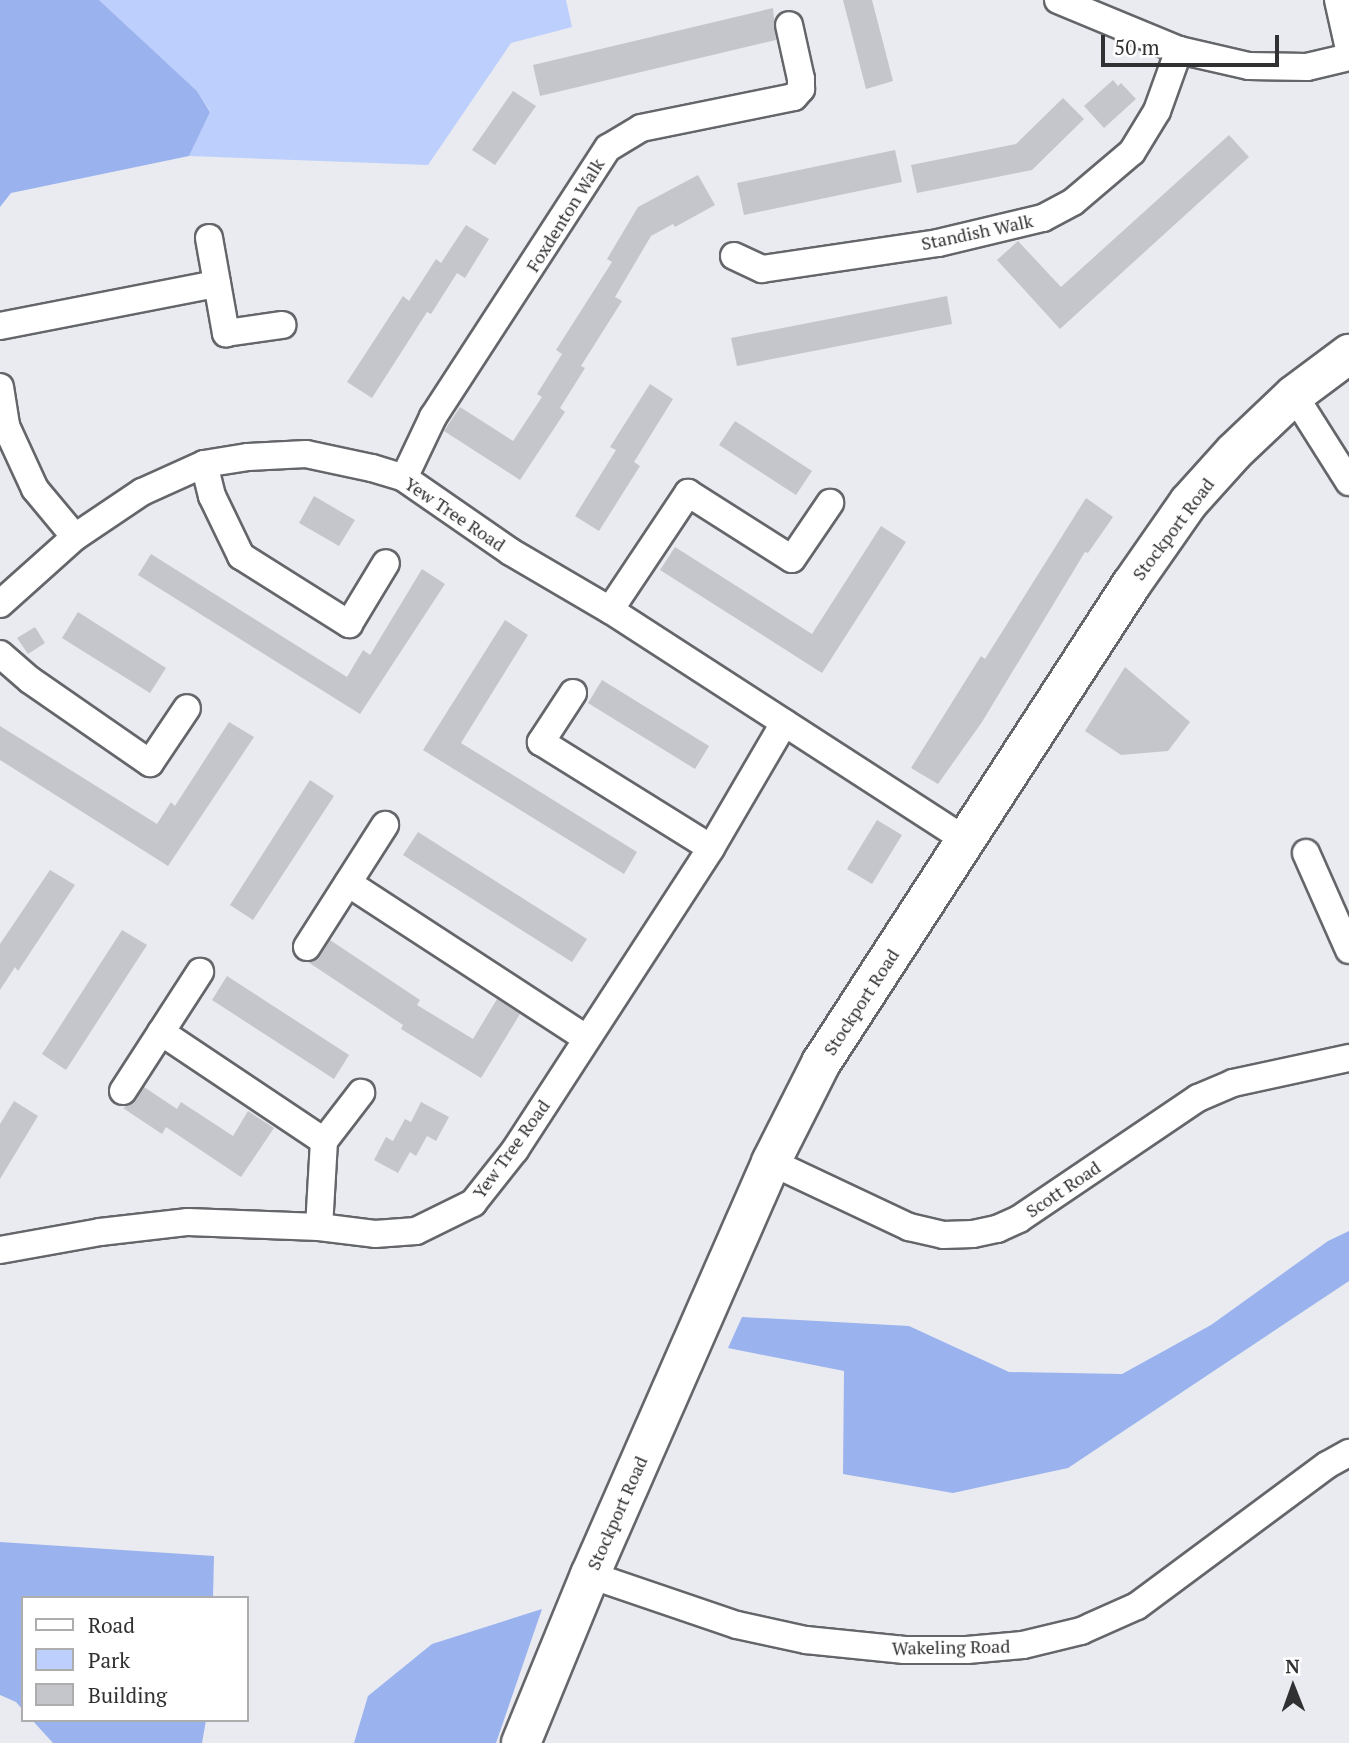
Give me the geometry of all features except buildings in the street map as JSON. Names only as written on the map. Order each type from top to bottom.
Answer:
[{"type":"highway","name":"Stockport Road","points":[[521,1743],[590,1575],[771,1162],[821,1063],[1131,584],[1189,502],[1234,452],[1294,395],[1349,354]]},
{"type":"street","points":[[1058,0],[1179,50],[1249,66],[1307,67],[1349,57]]},
{"type":"street","points":[[1338,0],[1349,49]]},
{"type":"street","name":"Foxdenton Walk","points":[[404,478],[433,417],[607,148],[641,128],[794,97],[801,89],[801,79],[789,25]]},
{"type":"street","name":"Standish Walk","points":[[734,256],[762,269],[938,243],[1043,218],[1073,202],[1132,152],[1157,111],[1179,50]]},
{"type":"street","points":[[209,238],[226,333],[282,325]]},
{"type":"street","points":[[0,326],[217,284]]},
{"type":"street","points":[[0,387],[6,426],[35,489],[75,537]]},
{"type":"street","points":[[1294,395],[1349,482]]},
{"type":"street","name":"Yew Tree Road","points":[[0,604],[75,537],[142,492],[204,464],[248,457],[306,454],[404,478],[511,552],[610,610],[966,840]]},
{"type":"street","points":[[204,464],[212,496],[242,556],[349,624],[386,563]]},
{"type":"street","points":[[610,610],[688,493],[792,559],[830,503]]},
{"type":"street","points":[[0,654],[30,680],[150,764],[187,708]]},
{"type":"street","points":[[573,693],[541,742],[711,848]]},
{"type":"street","name":"Yew Tree Road","points":[[0,1250],[100,1231],[188,1222],[319,1227],[375,1234],[416,1231],[473,1203],[515,1150],[711,848],[784,723]]},
{"type":"street","points":[[307,947],[385,825]]},
{"type":"street","points":[[1306,853],[1349,950]]},
{"type":"street","points":[[348,883],[587,1038]]},
{"type":"street","points":[[123,1091],[200,972]]},
{"type":"street","points":[[161,1032],[324,1141]]},
{"type":"street","name":"Scott Road","points":[[771,1162],[909,1227],[943,1235],[973,1234],[998,1229],[1019,1219],[1198,1098],[1233,1083],[1349,1058]]},
{"type":"street","points":[[319,1227],[324,1141],[361,1093]]},
{"type":"street","name":"Wakeling Road","points":[[590,1575],[737,1625],[806,1640],[904,1650],[967,1650],[1023,1645],[1081,1631],[1137,1606],[1327,1465],[1349,1453]]},
{"type":"green space","points":[[99,0],[566,0],[572,27],[511,43],[428,165],[189,156],[210,111],[197,91]]},
{"type":"shaded area","points":[[0,0],[99,0],[197,91],[210,112],[189,156],[11,193],[0,207]]},
{"type":"shaded area","points":[[1349,1231],[1349,1281],[1068,1468],[953,1493],[843,1474],[844,1371],[728,1348],[742,1317],[909,1326],[1009,1372],[1122,1374],[1211,1325],[1328,1241]]},
{"type":"shaded area","points":[[0,1542],[214,1556],[213,1596],[21,1596],[21,1708],[16,1702],[0,1695]]},
{"type":"shaded area","points":[[542,1609],[496,1743],[354,1743],[368,1696],[432,1644]]},
{"type":"shaded area","points":[[34,1722],[206,1722],[202,1743],[53,1743]]}]
